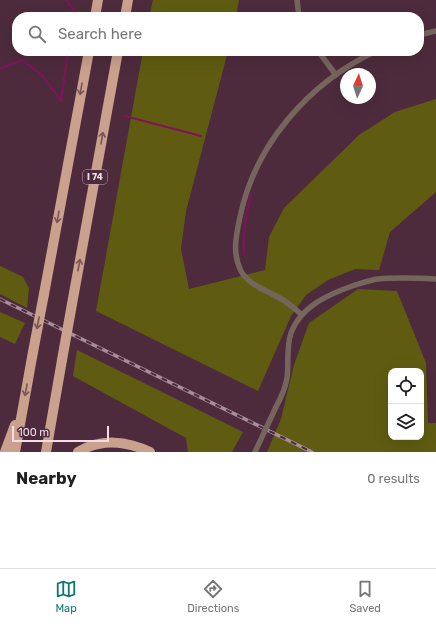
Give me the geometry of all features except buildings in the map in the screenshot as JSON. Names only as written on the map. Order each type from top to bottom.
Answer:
[{"type":"highway","points":[[96,12],[98,0]]},
{"type":"highway","points":[[126,12],[128,0]]},
{"type":"highway","points":[[15,452],[88,56]]},
{"type":"highway","name":"I 74","points":[[46,452],[117,56]]},
{"type":"highway","points":[[5,452],[22,408]]},
{"type":"highway","points":[[78,452],[92,446],[114,442],[126,443],[150,452]]},
{"type":"street","points":[[297,0],[298,12]]},
{"type":"street","points":[[424,34],[436,31]]},
{"type":"street","points":[[322,56],[336,75]]},
{"type":"street","points":[[302,315],[283,300],[253,284],[242,272],[235,252],[236,237],[247,190],[276,133],[304,100],[336,75],[366,56]]},
{"type":"street","points":[[254,452],[283,393],[287,378],[287,356],[291,334],[302,315],[310,307],[345,288],[366,282],[388,278],[436,279]]},
{"type":"shaded area","points":[[153,0],[239,0],[237,12],[150,12]]},
{"type":"shaded area","points":[[142,56],[227,56],[186,211],[181,249],[189,289],[265,270],[269,237],[284,208],[359,135],[395,112],[436,99],[436,192],[390,232],[379,270],[355,269],[328,280],[306,295],[291,316],[258,391],[96,311]]},
{"type":"shaded area","points":[[0,266],[23,277],[29,288],[27,308],[0,294]]},
{"type":"shaded area","points":[[358,289],[397,291],[426,363],[428,423],[436,423],[436,452],[267,452],[281,419],[294,365],[309,323]]},
{"type":"shaded area","points":[[0,312],[25,323],[15,344],[0,337]]},
{"type":"shaded area","points":[[77,350],[243,432],[232,452],[188,452],[186,438],[73,376]]},
{"type":"waterway","points":[[66,0],[74,10],[74,12]]},
{"type":"waterway","points":[[61,101],[67,56]]},
{"type":"waterway","points":[[0,69],[22,60],[41,74],[61,101]]},
{"type":"waterway","points":[[125,116],[201,136]]},
{"type":"waterway","points":[[244,254],[244,231],[251,194]]},
{"type":"railway","points":[[0,299],[312,452]]}]
